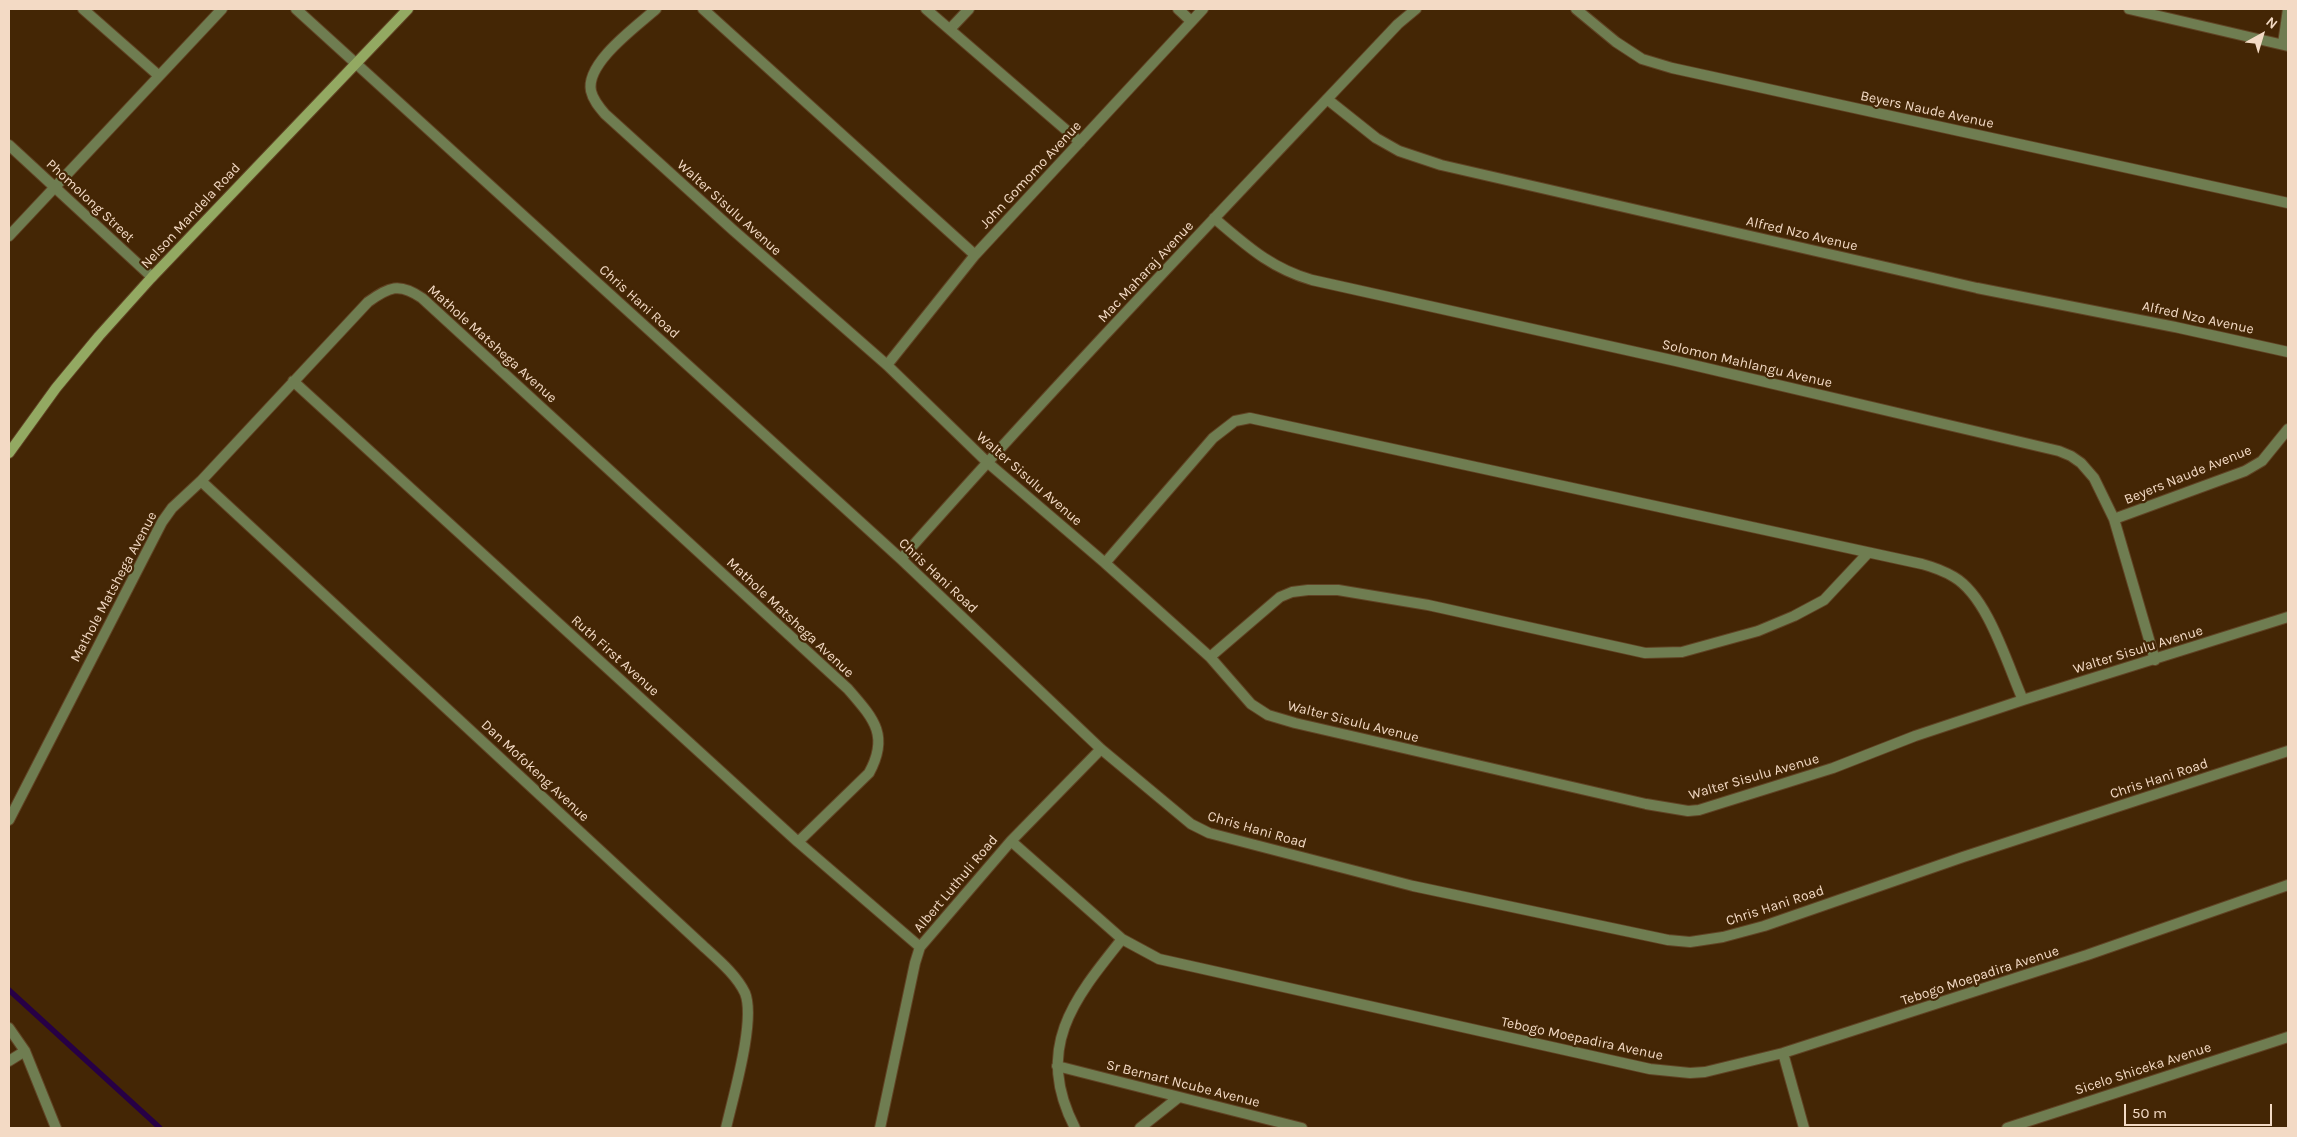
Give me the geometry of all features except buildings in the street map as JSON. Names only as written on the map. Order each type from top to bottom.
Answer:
[{"type":"street","points":[[83,9],[158,75]]},
{"type":"street","points":[[9,236],[158,75],[222,9]]},
{"type":"street","name":"Chris Hani Road","points":[[296,9],[901,559],[1101,748],[1185,820],[1209,832],[1413,886],[1660,938],[1690,942],[1723,937],[1764,926],[1972,854],[2288,751]]},
{"type":"street","name":"Nelson Mandela Road","points":[[9,454],[56,388],[152,277],[408,9]]},
{"type":"street","name":"Walter Sisulu Avenue","points":[[656,9],[596,66],[590,80],[590,90],[594,101],[604,114],[740,237],[887,365],[987,462],[1105,562],[1210,657],[1251,704],[1268,715],[1295,724],[1646,804],[1688,811],[1699,810],[1833,768],[1915,736],[2023,700],[2288,617]]},
{"type":"street","points":[[702,9],[976,255]]},
{"type":"street","points":[[926,9],[1080,142]]},
{"type":"street","points":[[950,29],[969,9]]},
{"type":"street","points":[[1178,9],[1191,21]]},
{"type":"street","name":"John Gomomo Avenue","points":[[887,365],[976,255],[1203,9]]},
{"type":"street","name":"Mac Maharaj Avenue","points":[[901,559],[987,462],[1214,218],[1398,24],[1416,9]]},
{"type":"street","name":"Beyers Naude Avenue","points":[[1576,9],[1616,42],[1642,59],[1672,68],[2288,203]]},
{"type":"street","points":[[2129,9],[2285,45],[2288,9]]},
{"type":"street","name":"Alfred Nzo Avenue","points":[[1327,99],[1376,138],[1399,152],[1441,165],[1977,288],[2175,327],[2288,352]]},
{"type":"street","name":"Phomolong Street","points":[[9,145],[152,277]]},
{"type":"street","name":"Solomon Mahlangu Avenue","points":[[1214,218],[1256,254],[1277,267],[1303,277],[2059,451],[2072,456],[2082,463],[2094,478],[2114,519],[2154,660]]},
{"type":"street","name":"Mathole Matshega Avenue","points":[[9,820],[162,522],[172,508],[200,481],[368,302],[387,289],[402,288],[411,290],[429,305],[848,689],[864,708],[876,728],[880,744],[876,760],[869,773],[798,842]]},
{"type":"street","name":"Ruth First Avenue","points":[[293,381],[798,842],[920,947]]},
{"type":"street","points":[[1105,562],[1213,438],[1235,421],[1250,418],[1940,570],[1955,577],[1969,588],[1983,606],[2023,700]]},
{"type":"street","name":"Beyers Naude Avenue","points":[[2114,519],[2245,470],[2262,461],[2288,429]]},
{"type":"street","name":"Dan Mofokeng Avenue","points":[[200,481],[687,931],[734,978],[745,993],[749,1013],[726,1128]]},
{"type":"street","points":[[1210,657],[1280,597],[1292,592],[1308,590],[1338,590],[1428,605],[1645,653],[1682,652],[1758,632],[1794,616],[1824,600],[1868,553]]},
{"type":"street","name":"Albert Luthuli Road","points":[[880,1128],[920,947],[1011,841],[1101,748]]},
{"type":"street","name":"Tebogo Moepadira Avenue","points":[[1011,841],[1122,938],[1159,959],[1650,1069],[1690,1073],[1705,1072],[1783,1054],[2087,955],[2288,885]]},
{"type":"street","points":[[1075,1128],[1065,1108],[1057,1066],[1070,1009],[1085,985],[1122,938]]},
{"type":"street","points":[[9,1028],[24,1051],[56,1128]]},
{"type":"street","name":"Sicelo Shiceka Avenue","points":[[2007,1128],[2288,1037]]},
{"type":"street","points":[[9,1061],[24,1051]]},
{"type":"street","points":[[1783,1054],[1804,1128]]},
{"type":"street","name":"Sr Bernart Ncube Avenue","points":[[1057,1066],[1302,1128]]},
{"type":"street","points":[[1140,1128],[1179,1097]]},
{"type":"waterway","points":[[9,990],[160,1128]]}]
